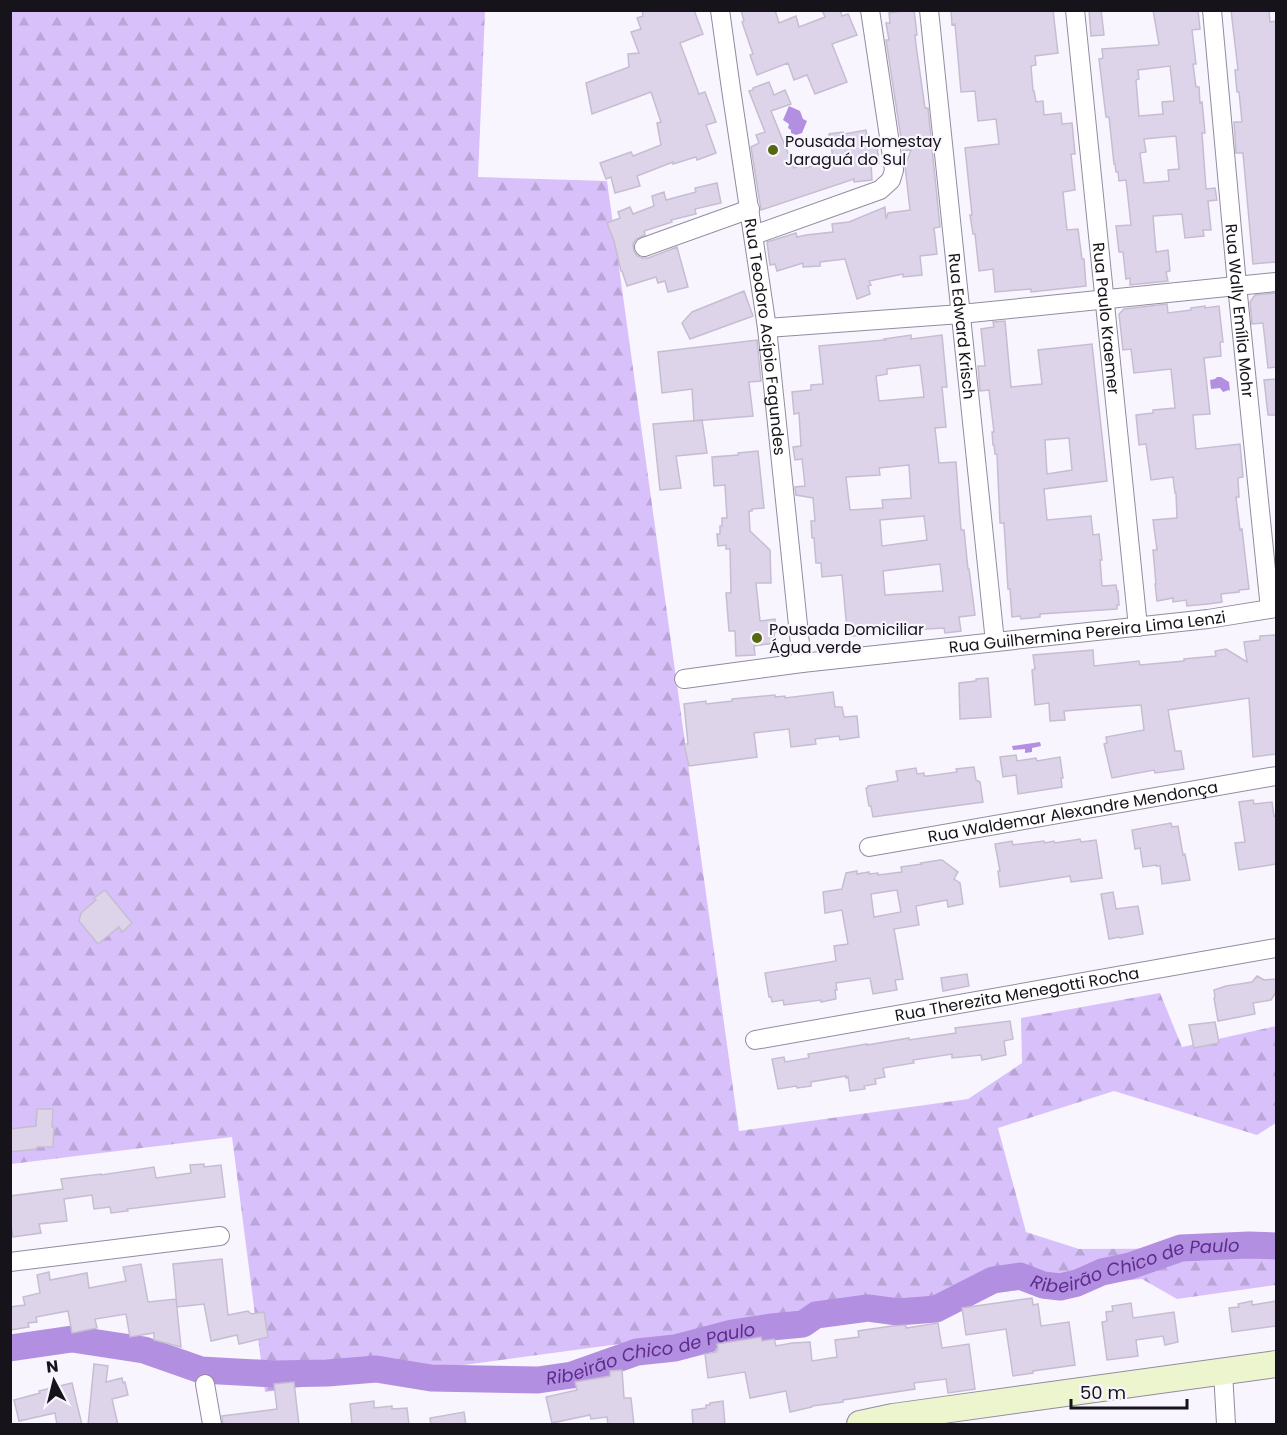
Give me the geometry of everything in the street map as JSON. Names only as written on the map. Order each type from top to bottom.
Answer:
[{"type":"main road","points":[[860,1425],[893,1417],[1276,1364]]},
{"type":"street","name":"Rua Teodoro Acípio Fagundes","points":[[720,10],[767,328],[802,663]]},
{"type":"street","points":[[754,235],[880,190],[891,180],[894,170],[870,10]]},
{"type":"street","name":"Rua Edward Krisch","points":[[929,10],[995,642]]},
{"type":"street","name":"Rua Paulo Kraemer","points":[[1075,10],[1138,627]]},
{"type":"street","name":"Rua Wally Emília Mohr","points":[[1212,10],[1237,285],[1273,608]]},
{"type":"street","points":[[644,247],[750,209]]},
{"type":"street","points":[[767,328],[961,314],[1276,282]]},
{"type":"street","name":"Rua Guilhermina Pereira Lima Lenzi","points":[[684,679],[802,663],[1208,619],[1273,608]]},
{"type":"street","name":"Rua Waldemar Alexandre Mendonça","points":[[869,847],[1276,776]]},
{"type":"street","name":"Rua Therezita Menegotti Rocha","points":[[755,1040],[1276,948]]},
{"type":"street","points":[[10,1262],[220,1236]]},
{"type":"street","points":[[1223,1372],[1226,1425]]},
{"type":"street","points":[[205,1384],[212,1425]]},
{"type":"green space","points":[[10,11],[485,11],[478,177],[607,181],[739,1131],[968,1099],[1022,1063],[1021,1018],[1160,993],[1182,1047],[1276,1026],[1276,1123],[1257,1135],[1114,1091],[998,1128],[1026,1232],[1079,1249],[1276,1248],[1276,1285],[1177,1299],[1142,1279],[1011,1291],[265,1392],[232,1137],[11,1164]]},
{"type":"shaded area","points":[[789,106],[800,111],[803,119],[807,121],[802,133],[796,135],[791,133],[788,128],[789,124],[783,120]]},
{"type":"shaded area","points":[[1217,377],[1229,382],[1230,391],[1223,392],[1220,388],[1211,389],[1210,380]]},
{"type":"shaded area","points":[[1040,742],[1041,746],[1032,748],[1032,752],[1025,753],[1025,749],[1013,750],[1012,746]]},
{"type":"building","points":[[642,10],[694,10],[703,34],[680,43],[699,94],[705,92],[716,122],[706,125],[716,153],[697,160],[696,157],[673,164],[673,162],[637,176],[640,186],[615,193],[611,177],[606,179],[600,163],[631,152],[633,156],[661,145],[657,123],[661,122],[651,92],[592,114],[586,83],[629,67],[628,54],[639,53],[631,32],[641,29],[637,18],[643,16]]},
{"type":"building","points":[[741,10],[775,10],[779,23],[796,16],[799,27],[825,17],[822,10],[840,10],[842,16],[848,14],[857,35],[832,44],[847,82],[815,94],[807,75],[794,80],[788,63],[757,75],[750,55],[753,54],[742,22],[744,21]]},
{"type":"building","points":[[914,10],[916,45],[925,108],[928,108],[940,227],[934,228],[937,254],[920,256],[922,275],[903,277],[903,274],[869,281],[870,294],[857,299],[845,259],[820,262],[820,266],[803,267],[803,263],[777,271],[775,264],[770,265],[767,242],[796,233],[797,237],[833,232],[832,224],[849,222],[885,207],[886,219],[888,213],[910,210],[905,166],[911,150],[903,151],[886,40],[889,40],[886,23],[890,23],[889,13]]},
{"type":"building","points":[[951,10],[1053,10],[1058,53],[1035,56],[1036,65],[1031,66],[1033,91],[1036,102],[1043,101],[1044,115],[1061,113],[1062,124],[1072,123],[1075,154],[1071,154],[1075,190],[1063,192],[1067,230],[1078,229],[1086,286],[1031,292],[1031,289],[995,292],[993,269],[979,271],[975,234],[973,234],[970,215],[972,215],[965,148],[999,144],[996,119],[978,121],[975,91],[961,92],[955,24],[952,25]]},
{"type":"building","points":[[1089,10],[1101,10],[1104,35],[1091,36]]},
{"type":"building","points":[[1153,10],[1198,10],[1200,29],[1192,30],[1196,64],[1193,64],[1196,87],[1199,87],[1200,103],[1202,102],[1206,189],[1215,188],[1217,200],[1208,201],[1211,230],[1203,230],[1204,236],[1185,238],[1182,214],[1153,216],[1156,252],[1168,250],[1170,271],[1166,272],[1168,281],[1130,285],[1130,278],[1126,279],[1123,252],[1119,252],[1116,226],[1131,225],[1126,180],[1119,181],[1114,164],[1099,59],[1103,58],[1102,49],[1159,44]],"holes":[[[1170,66],[1174,101],[1162,102],[1163,114],[1139,116],[1136,80],[1139,79],[1138,70]],[[1176,136],[1179,169],[1168,170],[1169,181],[1144,183],[1140,153],[1146,152],[1144,139]]]},
{"type":"building","points":[[1231,10],[1269,10],[1270,22],[1276,21],[1276,262],[1253,264],[1243,153],[1236,153],[1234,122],[1242,122],[1239,92],[1237,92],[1235,70],[1238,70]]},
{"type":"building","points":[[769,82],[774,95],[785,90],[791,104],[771,111],[794,168],[804,164],[806,168],[833,158],[829,134],[866,130],[869,146],[877,145],[879,163],[871,164],[872,180],[854,182],[854,179],[761,210],[751,147],[759,143],[756,135],[765,132],[749,91]]},
{"type":"building","points":[[717,183],[721,203],[695,209],[696,214],[671,220],[672,222],[644,231],[645,235],[636,239],[633,244],[637,256],[643,258],[677,247],[688,287],[668,292],[665,281],[658,283],[656,277],[627,286],[607,223],[620,218],[618,212],[630,207],[633,214],[654,206],[652,196],[664,192],[666,200],[696,192],[695,188]]},
{"type":"building","points":[[744,291],[753,316],[690,339],[682,323],[692,312]]},
{"type":"building","points":[[1276,293],[1276,367],[1268,368],[1263,323],[1252,324],[1250,302],[1255,295]]},
{"type":"building","points":[[1167,304],[1168,313],[1205,306],[1205,308],[1219,306],[1223,342],[1220,342],[1221,356],[1204,358],[1210,414],[1193,415],[1196,449],[1240,444],[1243,477],[1238,478],[1239,497],[1236,497],[1249,589],[1221,594],[1222,602],[1187,606],[1186,600],[1173,602],[1173,598],[1157,601],[1153,550],[1157,550],[1153,520],[1177,518],[1176,493],[1173,477],[1151,480],[1146,444],[1139,445],[1136,415],[1153,413],[1153,410],[1175,408],[1171,369],[1134,373],[1131,349],[1123,350],[1119,314],[1124,309]]},
{"type":"building","points":[[1005,321],[1011,387],[1042,384],[1038,350],[1092,344],[1107,481],[1044,489],[1047,520],[1091,516],[1093,535],[1099,534],[1102,586],[1116,585],[1119,605],[1117,609],[1040,614],[1040,617],[1021,619],[1020,616],[1012,617],[1004,523],[1000,523],[997,454],[995,454],[993,445],[992,432],[994,432],[989,390],[980,391],[978,366],[985,366],[981,329],[994,327],[993,322]],"holes":[[[1069,438],[1072,470],[1047,474],[1045,440]]]},
{"type":"building","points":[[911,335],[911,339],[942,335],[947,387],[942,387],[946,427],[935,428],[939,463],[956,462],[961,530],[964,530],[975,615],[959,617],[961,631],[945,633],[944,628],[911,630],[907,626],[879,628],[879,631],[869,635],[853,636],[853,630],[847,630],[842,575],[822,577],[821,563],[816,563],[811,521],[815,521],[813,498],[796,495],[795,487],[805,486],[802,459],[795,460],[793,447],[801,446],[799,413],[794,414],[792,392],[811,390],[811,385],[823,384],[819,346]],"holes":[[[920,365],[924,397],[879,401],[876,376],[887,374],[887,369]],[[909,465],[911,498],[882,500],[883,508],[850,510],[846,477],[880,475],[879,468]],[[924,516],[927,540],[882,546],[880,520]],[[940,564],[943,591],[885,595],[883,571]]]},
{"type":"building","points":[[757,340],[761,381],[749,382],[753,416],[694,421],[692,389],[662,393],[658,352]]},
{"type":"building","points":[[1276,379],[1276,415],[1268,415],[1264,380]]},
{"type":"building","points":[[702,420],[707,453],[676,456],[681,488],[660,490],[653,424]]},
{"type":"building","points":[[758,451],[764,508],[749,511],[750,531],[770,550],[771,583],[756,583],[760,621],[775,619],[775,643],[754,646],[755,655],[736,656],[735,631],[729,631],[726,593],[731,593],[730,549],[726,549],[726,545],[718,546],[717,534],[720,534],[722,518],[727,518],[725,485],[714,486],[712,457]]},
{"type":"building","points":[[1276,635],[1276,754],[1253,757],[1249,698],[1168,710],[1175,751],[1181,751],[1184,769],[1155,773],[1154,770],[1112,778],[1104,744],[1107,743],[1106,737],[1144,730],[1141,705],[1064,711],[1065,720],[1050,721],[1049,703],[1035,705],[1033,655],[1093,650],[1094,666],[1139,661],[1140,665],[1216,656],[1215,651],[1226,649],[1247,662],[1244,642],[1260,640],[1260,636]]},
{"type":"building","points":[[988,678],[991,717],[960,719],[959,683]]},
{"type":"building","points":[[833,692],[835,707],[842,707],[844,717],[857,716],[859,737],[840,740],[839,736],[815,739],[816,744],[791,747],[789,729],[754,733],[757,757],[689,766],[684,744],[688,744],[684,704],[706,701],[706,704],[775,695],[775,697],[785,696],[785,698]]},
{"type":"building","points":[[1016,755],[1017,761],[1036,758],[1037,761],[1060,757],[1062,787],[1018,794],[1016,775],[1003,777],[1000,757]]},
{"type":"building","points":[[974,767],[976,780],[980,782],[983,802],[873,817],[866,788],[898,781],[896,771],[916,768],[917,774],[924,773],[924,776],[928,776]]},
{"type":"building","points":[[1253,800],[1254,804],[1272,802],[1274,816],[1276,815],[1276,864],[1239,870],[1235,843],[1245,842],[1239,802]]},
{"type":"building","points":[[1171,823],[1172,827],[1178,826],[1190,880],[1162,884],[1160,866],[1143,867],[1140,848],[1135,849],[1132,830]]},
{"type":"building","points":[[1080,839],[1081,842],[1096,840],[1102,878],[1071,882],[1070,876],[1000,887],[998,871],[1000,871],[995,844],[1012,841],[1013,845],[1044,841],[1055,843]]},
{"type":"building","points":[[942,860],[958,872],[954,879],[960,883],[963,904],[948,907],[947,900],[916,906],[919,925],[894,929],[903,979],[895,980],[897,990],[873,994],[870,978],[836,983],[836,999],[784,1005],[783,1000],[772,1002],[765,973],[836,961],[834,946],[848,944],[842,910],[825,913],[823,892],[842,889],[846,873],[857,871],[857,874],[869,872],[869,874],[878,873],[878,875],[902,872],[901,867]],"holes":[[[897,890],[901,912],[874,917],[871,894]]]},
{"type":"building","points":[[105,890],[132,923],[122,932],[119,927],[98,944],[79,921],[81,913],[96,900],[94,898]]},
{"type":"building","points":[[1113,892],[1116,909],[1138,906],[1143,934],[1109,939],[1101,894]]},
{"type":"building","points":[[967,974],[969,986],[943,991],[941,978]]},
{"type":"building","points":[[1257,976],[1264,980],[1276,979],[1276,992],[1271,1000],[1253,1003],[1255,1014],[1218,1021],[1214,990],[1252,982]]},
{"type":"building","points":[[1010,1021],[1013,1039],[1004,1041],[1006,1055],[982,1060],[981,1055],[952,1058],[952,1054],[913,1060],[914,1063],[883,1068],[885,1077],[875,1079],[876,1084],[864,1086],[865,1089],[850,1091],[846,1076],[811,1082],[811,1086],[778,1089],[772,1059],[784,1057],[785,1062],[809,1058],[808,1054],[956,1033],[955,1028]]},
{"type":"building","points":[[1215,1022],[1219,1043],[1194,1048],[1189,1025]]},
{"type":"building","points":[[37,1109],[53,1109],[53,1147],[37,1147],[37,1149],[10,1152],[10,1129],[36,1126]]},
{"type":"building","points":[[204,1164],[204,1167],[221,1165],[225,1197],[111,1213],[110,1207],[94,1209],[92,1195],[64,1199],[67,1221],[39,1224],[41,1233],[13,1237],[10,1196],[63,1189],[61,1179],[154,1167],[156,1178],[191,1173],[190,1165]]},
{"type":"building","points":[[222,1259],[228,1315],[248,1311],[251,1314],[264,1312],[268,1337],[239,1344],[237,1335],[211,1341],[204,1304],[177,1307],[173,1264]]},
{"type":"building","points":[[141,1264],[148,1302],[176,1299],[181,1347],[154,1340],[154,1333],[130,1337],[126,1314],[95,1319],[97,1328],[72,1333],[68,1311],[36,1317],[37,1322],[28,1323],[29,1327],[10,1330],[10,1307],[25,1305],[23,1297],[40,1293],[37,1275],[49,1272],[50,1280],[87,1273],[89,1288],[126,1281],[123,1267]]},
{"type":"building","points":[[1032,1298],[1033,1305],[1038,1304],[1041,1326],[1069,1322],[1075,1365],[1013,1376],[1006,1329],[966,1335],[962,1308]]},
{"type":"building","points":[[1252,1301],[1252,1305],[1276,1301],[1276,1326],[1232,1332],[1229,1308],[1239,1307],[1238,1304]]},
{"type":"building","points":[[1131,1303],[1133,1318],[1174,1312],[1178,1342],[1165,1345],[1163,1336],[1136,1340],[1138,1356],[1107,1360],[1102,1322],[1107,1321],[1106,1312],[1113,1311],[1112,1306]]},
{"type":"building","points":[[938,1323],[942,1348],[969,1344],[975,1389],[948,1393],[946,1379],[914,1383],[915,1389],[843,1400],[843,1402],[812,1406],[790,1412],[786,1391],[750,1398],[745,1372],[708,1378],[705,1354],[717,1352],[717,1344],[761,1337],[762,1341],[774,1339],[776,1346],[810,1342],[812,1361],[837,1357],[835,1340],[859,1337],[858,1331]]},
{"type":"building","points":[[94,1364],[108,1366],[106,1382],[122,1378],[123,1383],[125,1382],[128,1395],[112,1399],[118,1425],[88,1425]]},
{"type":"building","points":[[622,1370],[624,1398],[631,1398],[634,1425],[608,1425],[607,1417],[591,1419],[590,1415],[552,1423],[546,1397],[577,1390],[575,1382],[610,1376],[610,1371]]},
{"type":"building","points":[[294,1382],[299,1425],[223,1425],[222,1416],[277,1409],[274,1384]]},
{"type":"building","points":[[72,1383],[82,1425],[57,1425],[55,1413],[19,1421],[14,1400]]},
{"type":"building","points":[[374,1401],[374,1408],[392,1406],[392,1409],[407,1408],[409,1425],[352,1425],[350,1404]]},
{"type":"building","points":[[723,1401],[725,1425],[693,1425],[692,1410],[706,1408],[706,1405],[710,1403]]},
{"type":"building","points":[[464,1412],[466,1425],[431,1425],[430,1418]]},
{"type":"waterway","name":"Ribeirão Chico de Paulo","points":[[10,1348],[72,1339],[144,1350],[201,1370],[275,1374],[376,1369],[431,1378],[538,1380],[572,1375],[637,1352],[675,1348],[732,1333],[803,1324],[816,1315],[868,1308],[898,1312],[936,1309],[993,1280],[1020,1276],[1043,1285],[1060,1287],[1181,1248],[1276,1246]]},
{"type":"place","name":"Pousada Homestay Jaraguá do Sul","points":[[773,150]]},
{"type":"place","name":"Pousada Domiciliar Água verde","points":[[757,638]]}]
